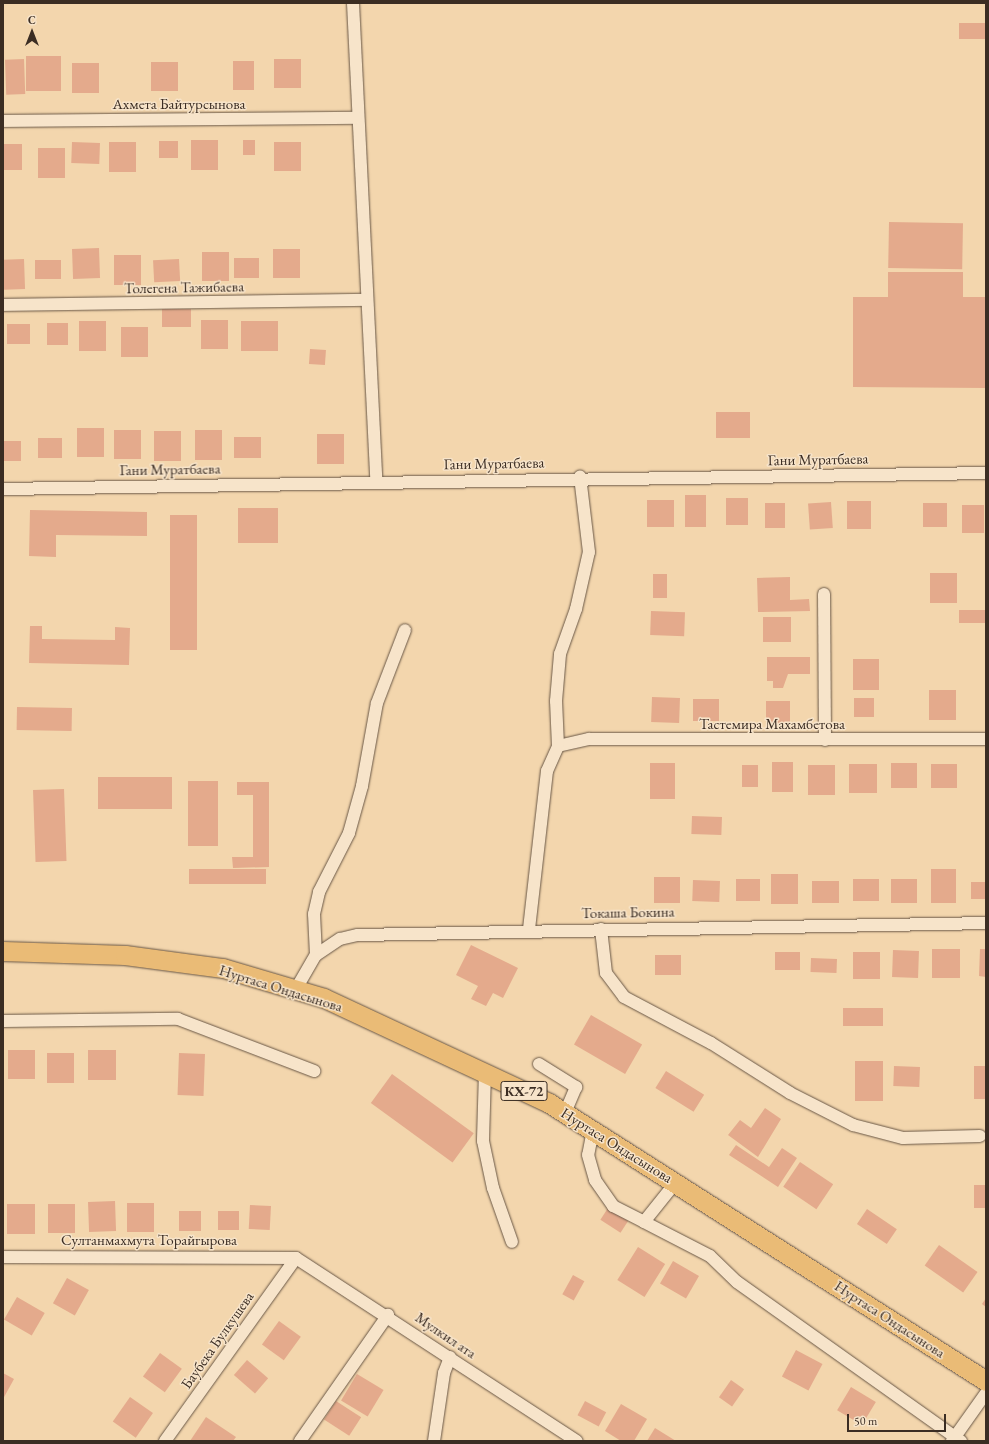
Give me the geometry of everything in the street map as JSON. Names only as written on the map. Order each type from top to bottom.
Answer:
[{"type":"main road","name":"Нуртаса Ондасынова","points":[[3,951],[162,960],[223,968],[324,998],[485,1072],[565,1113],[676,1182],[986,1381]]},
{"type":"street","points":[[353,3],[356,118],[376,480]]},
{"type":"street","name":"Ахмета Байтурсынова","points":[[3,121],[356,118]]},
{"type":"street","name":"Толегена Тажибаева","points":[[3,305],[365,300]]},
{"type":"street","name":"Гани Муратбаева","points":[[3,489],[376,480],[986,473]]},
{"type":"street","points":[[529,929],[547,771],[558,746],[556,701],[560,654],[576,609],[589,552],[580,477]]},
{"type":"street","points":[[824,594],[825,740]]},
{"type":"street","points":[[316,955],[314,914],[319,892],[349,833],[362,786],[377,704],[405,630]]},
{"type":"street","name":"Тастемира Махамбетова","points":[[558,746],[589,739],[986,739]]},
{"type":"street","name":"Токаша Бокина","points":[[296,990],[316,955],[340,939],[358,935],[529,929],[986,923]]},
{"type":"street","points":[[601,929],[606,973],[624,997],[711,1043],[790,1093],[853,1126],[903,1138],[980,1136]]},
{"type":"street","points":[[3,1021],[178,1019],[314,1071]]},
{"type":"street","points":[[539,1064],[576,1087],[565,1113]]},
{"type":"street","points":[[485,1072],[483,1141],[493,1188],[512,1242]]},
{"type":"street","points":[[593,1130],[588,1155],[595,1180],[613,1206],[710,1256],[737,1282],[956,1440],[986,1393]]},
{"type":"street","points":[[644,1222],[676,1182]]},
{"type":"street","name":"Султанмахмута Торайгырова","points":[[3,1257],[296,1258]]},
{"type":"street","name":"Мулкил ата","points":[[296,1258],[388,1315],[577,1441]]},
{"type":"street","name":"Баубека Булкушева","points":[[165,1441],[296,1258]]},
{"type":"street","points":[[300,1441],[388,1315]]},
{"type":"street","points":[[434,1441],[444,1373],[450,1357]]},
{"type":"building","points":[[959,23],[986,23],[986,39],[959,39]]},
{"type":"building","points":[[26,56],[61,56],[61,91],[26,91]]},
{"type":"building","points":[[24,59],[25,94],[6,95],[5,60]]},
{"type":"building","points":[[274,59],[301,59],[301,88],[274,88]]},
{"type":"building","points":[[233,61],[254,61],[254,90],[233,90]]},
{"type":"building","points":[[151,62],[178,62],[178,91],[151,91]]},
{"type":"building","points":[[72,63],[99,63],[99,93],[72,93]]},
{"type":"building","points":[[191,140],[218,140],[218,170],[191,170]]},
{"type":"building","points":[[243,140],[255,140],[255,155],[243,155]]},
{"type":"building","points":[[159,141],[178,141],[178,158],[159,158]]},
{"type":"building","points":[[72,142],[100,143],[99,164],[71,163]]},
{"type":"building","points":[[109,142],[136,142],[136,172],[109,172]]},
{"type":"building","points":[[274,142],[301,142],[301,171],[274,171]]},
{"type":"building","points":[[3,144],[22,144],[22,170],[3,170]]},
{"type":"building","points":[[38,148],[65,148],[65,178],[38,178]]},
{"type":"building","points":[[889,222],[963,223],[962,269],[888,268]]},
{"type":"building","points":[[99,248],[100,278],[73,279],[72,249]]},
{"type":"building","points":[[273,249],[300,249],[300,278],[273,278]]},
{"type":"building","points":[[202,252],[229,252],[229,281],[202,281]]},
{"type":"building","points":[[114,255],[141,255],[141,285],[114,285]]},
{"type":"building","points":[[234,258],[259,258],[259,278],[234,278]]},
{"type":"building","points":[[24,259],[25,289],[4,290],[3,260]]},
{"type":"building","points":[[179,259],[180,281],[154,282],[153,260]]},
{"type":"building","points":[[35,260],[61,260],[61,279],[35,279]]},
{"type":"building","points":[[888,272],[963,272],[963,297],[986,297],[986,388],[853,387],[853,297],[888,297]]},
{"type":"building","points":[[162,309],[191,309],[191,327],[162,327]]},
{"type":"building","points":[[201,320],[228,320],[228,349],[201,349]]},
{"type":"building","points":[[79,321],[106,321],[106,351],[79,351]]},
{"type":"building","points":[[241,321],[278,321],[278,351],[241,351]]},
{"type":"building","points":[[47,323],[68,323],[68,345],[47,345]]},
{"type":"building","points":[[7,324],[30,324],[30,344],[7,344]]},
{"type":"building","points":[[121,327],[148,327],[148,357],[121,357]]},
{"type":"building","points":[[310,349],[326,350],[325,365],[309,364]]},
{"type":"building","points":[[716,412],[750,412],[750,438],[716,438]]},
{"type":"building","points":[[77,428],[104,428],[104,457],[77,457]]},
{"type":"building","points":[[114,430],[141,430],[141,459],[114,459]]},
{"type":"building","points":[[195,430],[222,430],[222,460],[195,460]]},
{"type":"building","points":[[154,431],[181,431],[181,461],[154,461]]},
{"type":"building","points":[[317,434],[344,434],[344,464],[317,464]]},
{"type":"building","points":[[234,437],[261,437],[261,458],[234,458]]},
{"type":"building","points":[[38,438],[62,438],[62,458],[38,458]]},
{"type":"building","points":[[3,441],[21,441],[21,461],[3,461]]},
{"type":"building","points":[[685,495],[706,495],[706,527],[685,527]]},
{"type":"building","points":[[726,498],[748,498],[748,525],[726,525]]},
{"type":"building","points":[[647,500],[674,500],[674,527],[647,527]]},
{"type":"building","points":[[847,501],[871,501],[871,529],[847,529]]},
{"type":"building","points":[[831,502],[833,528],[810,530],[808,504]]},
{"type":"building","points":[[765,503],[785,503],[785,528],[765,528]]},
{"type":"building","points":[[923,503],[947,503],[947,527],[923,527]]},
{"type":"building","points":[[962,505],[984,505],[984,533],[962,533]]},
{"type":"building","points":[[238,508],[278,508],[278,543],[238,543]]},
{"type":"building","points":[[30,510],[147,512],[147,536],[56,535],[56,557],[29,556]]},
{"type":"building","points":[[170,515],[197,515],[197,650],[170,650]]},
{"type":"building","points":[[930,573],[957,573],[957,603],[930,603]]},
{"type":"building","points":[[653,574],[667,574],[667,598],[653,598]]},
{"type":"building","points":[[790,577],[790,600],[809,599],[810,611],[758,612],[757,578]]},
{"type":"building","points":[[959,610],[985,610],[985,623],[959,623]]},
{"type":"building","points":[[651,611],[685,612],[684,636],[650,635]]},
{"type":"building","points":[[763,617],[791,617],[791,642],[763,642]]},
{"type":"building","points":[[30,626],[42,626],[42,639],[115,640],[115,627],[130,628],[129,665],[29,663]]},
{"type":"building","points":[[767,657],[810,657],[810,674],[788,674],[783,688],[773,688],[773,681],[767,681]]},
{"type":"building","points":[[853,659],[879,659],[879,690],[853,690]]},
{"type":"building","points":[[929,690],[956,690],[956,720],[929,720]]},
{"type":"building","points":[[652,697],[680,698],[679,723],[651,722]]},
{"type":"building","points":[[854,698],[874,698],[874,717],[854,717]]},
{"type":"building","points":[[693,699],[719,699],[719,721],[693,721]]},
{"type":"building","points":[[766,701],[790,701],[790,723],[766,723]]},
{"type":"building","points":[[17,707],[72,708],[72,731],[17,730]]},
{"type":"building","points":[[772,762],[793,762],[793,792],[772,792]]},
{"type":"building","points":[[650,763],[675,763],[675,799],[650,799]]},
{"type":"building","points":[[891,763],[917,763],[917,788],[891,788]]},
{"type":"building","points":[[849,764],[877,764],[877,793],[849,793]]},
{"type":"building","points":[[931,764],[957,764],[957,788],[931,788]]},
{"type":"building","points":[[742,765],[758,765],[758,787],[742,787]]},
{"type":"building","points":[[808,765],[835,765],[835,795],[808,795]]},
{"type":"building","points":[[98,777],[172,777],[172,809],[98,809]]},
{"type":"building","points":[[188,781],[218,781],[218,846],[188,846]]},
{"type":"building","points":[[237,782],[269,782],[269,867],[233,868],[232,857],[253,857],[253,795],[237,795]]},
{"type":"building","points":[[64,789],[67,861],[36,862],[33,790]]},
{"type":"building","points":[[692,816],[722,817],[721,835],[691,834]]},
{"type":"building","points":[[189,869],[266,869],[266,884],[189,884]]},
{"type":"building","points":[[931,869],[956,869],[956,903],[931,903]]},
{"type":"building","points":[[771,874],[798,874],[798,904],[771,904]]},
{"type":"building","points":[[654,877],[680,877],[680,903],[654,903]]},
{"type":"building","points":[[736,879],[760,879],[760,901],[736,901]]},
{"type":"building","points":[[853,879],[879,879],[879,901],[853,901]]},
{"type":"building","points":[[891,879],[917,879],[917,903],[891,903]]},
{"type":"building","points":[[693,880],[720,881],[719,902],[692,901]]},
{"type":"building","points":[[812,881],[839,881],[839,903],[812,903]]},
{"type":"building","points":[[971,882],[986,882],[986,899],[971,899]]},
{"type":"building","points":[[471,945],[518,968],[503,998],[493,993],[486,1006],[471,999],[478,986],[456,975]]},
{"type":"building","points":[[932,949],[960,949],[960,978],[932,978]]},
{"type":"building","points":[[980,949],[986,949],[986,977],[979,976]]},
{"type":"building","points":[[893,950],[919,951],[918,978],[892,977]]},
{"type":"building","points":[[775,952],[800,952],[800,970],[775,970]]},
{"type":"building","points":[[853,952],[880,952],[880,979],[853,979]]},
{"type":"building","points":[[655,955],[681,955],[681,975],[655,975]]},
{"type":"building","points":[[811,958],[837,959],[836,973],[811,972]]},
{"type":"building","points":[[843,1008],[883,1008],[883,1026],[843,1026]]},
{"type":"building","points":[[591,1015],[642,1044],[625,1074],[574,1044]]},
{"type":"building","points":[[8,1050],[35,1050],[35,1079],[8,1079]]},
{"type":"building","points":[[88,1050],[116,1050],[116,1080],[88,1080]]},
{"type":"building","points":[[47,1053],[74,1053],[74,1083],[47,1083]]},
{"type":"building","points":[[179,1053],[205,1054],[204,1096],[178,1095]]},
{"type":"building","points":[[855,1061],[883,1061],[883,1101],[855,1101]]},
{"type":"building","points":[[894,1066],[920,1067],[919,1087],[893,1086]]},
{"type":"building","points":[[974,1066],[986,1066],[986,1099],[974,1099]]},
{"type":"building","points":[[666,1071],[704,1095],[694,1112],[655,1088]]},
{"type":"building","points":[[392,1074],[474,1133],[453,1162],[371,1103]]},
{"type":"building","points":[[765,1108],[781,1119],[758,1157],[728,1135],[740,1120],[751,1128]]},
{"type":"building","points":[[736,1145],[769,1167],[782,1148],[797,1158],[778,1187],[729,1155]]},
{"type":"building","points":[[800,1162],[833,1184],[816,1209],[783,1187]]},
{"type":"building","points":[[974,1185],[986,1185],[986,1208],[974,1208]]},
{"type":"building","points":[[115,1201],[116,1231],[89,1232],[88,1202]]},
{"type":"building","points":[[127,1203],[154,1203],[154,1232],[127,1232]]},
{"type":"building","points":[[7,1204],[35,1204],[35,1234],[7,1234]]},
{"type":"building","points":[[48,1204],[75,1204],[75,1233],[48,1233]]},
{"type":"building","points":[[250,1205],[271,1206],[270,1230],[249,1229]]},
{"type":"building","points":[[608,1208],[628,1221],[621,1233],[600,1220]]},
{"type":"building","points":[[867,1209],[897,1229],[887,1244],[857,1224]]},
{"type":"building","points":[[179,1211],[201,1211],[201,1231],[179,1231]]},
{"type":"building","points":[[218,1211],[239,1211],[239,1230],[218,1230]]},
{"type":"building","points":[[939,1245],[978,1272],[963,1292],[925,1265]]},
{"type":"building","points":[[638,1247],[665,1264],[644,1297],[617,1280]]},
{"type":"building","points":[[673,1261],[699,1276],[686,1299],[660,1284]]},
{"type":"building","points":[[573,1275],[584,1281],[574,1301],[562,1294]]},
{"type":"building","points":[[67,1278],[89,1290],[75,1315],[53,1303]]},
{"type":"building","points":[[17,1297],[45,1313],[32,1336],[4,1320]]},
{"type":"building","points":[[986,1298],[986,1307],[982,1304]]},
{"type":"building","points":[[279,1321],[301,1337],[284,1360],[262,1344]]},
{"type":"building","points":[[796,1350],[822,1364],[808,1391],[782,1376]]},
{"type":"building","points":[[160,1353],[182,1369],[165,1392],[143,1376]]},
{"type":"building","points":[[247,1360],[268,1378],[255,1393],[234,1375]]},
{"type":"building","points":[[3,1373],[14,1379],[3,1399]]},
{"type":"building","points":[[357,1374],[384,1390],[368,1417],[341,1401]]},
{"type":"building","points":[[731,1380],[744,1389],[732,1406],[719,1397]]},
{"type":"building","points":[[851,1387],[876,1402],[862,1425],[837,1410]]},
{"type":"building","points":[[130,1397],[153,1413],[136,1438],[113,1422]]},
{"type":"building","points":[[336,1401],[361,1417],[349,1436],[324,1419]]},
{"type":"building","points":[[585,1401],[606,1412],[599,1426],[577,1415]]},
{"type":"building","points":[[621,1404],[647,1419],[634,1441],[621,1441],[605,1431]]},
{"type":"building","points":[[206,1417],[236,1437],[233,1441],[190,1441]]},
{"type":"building","points":[[655,1428],[676,1441],[647,1441]]}]
